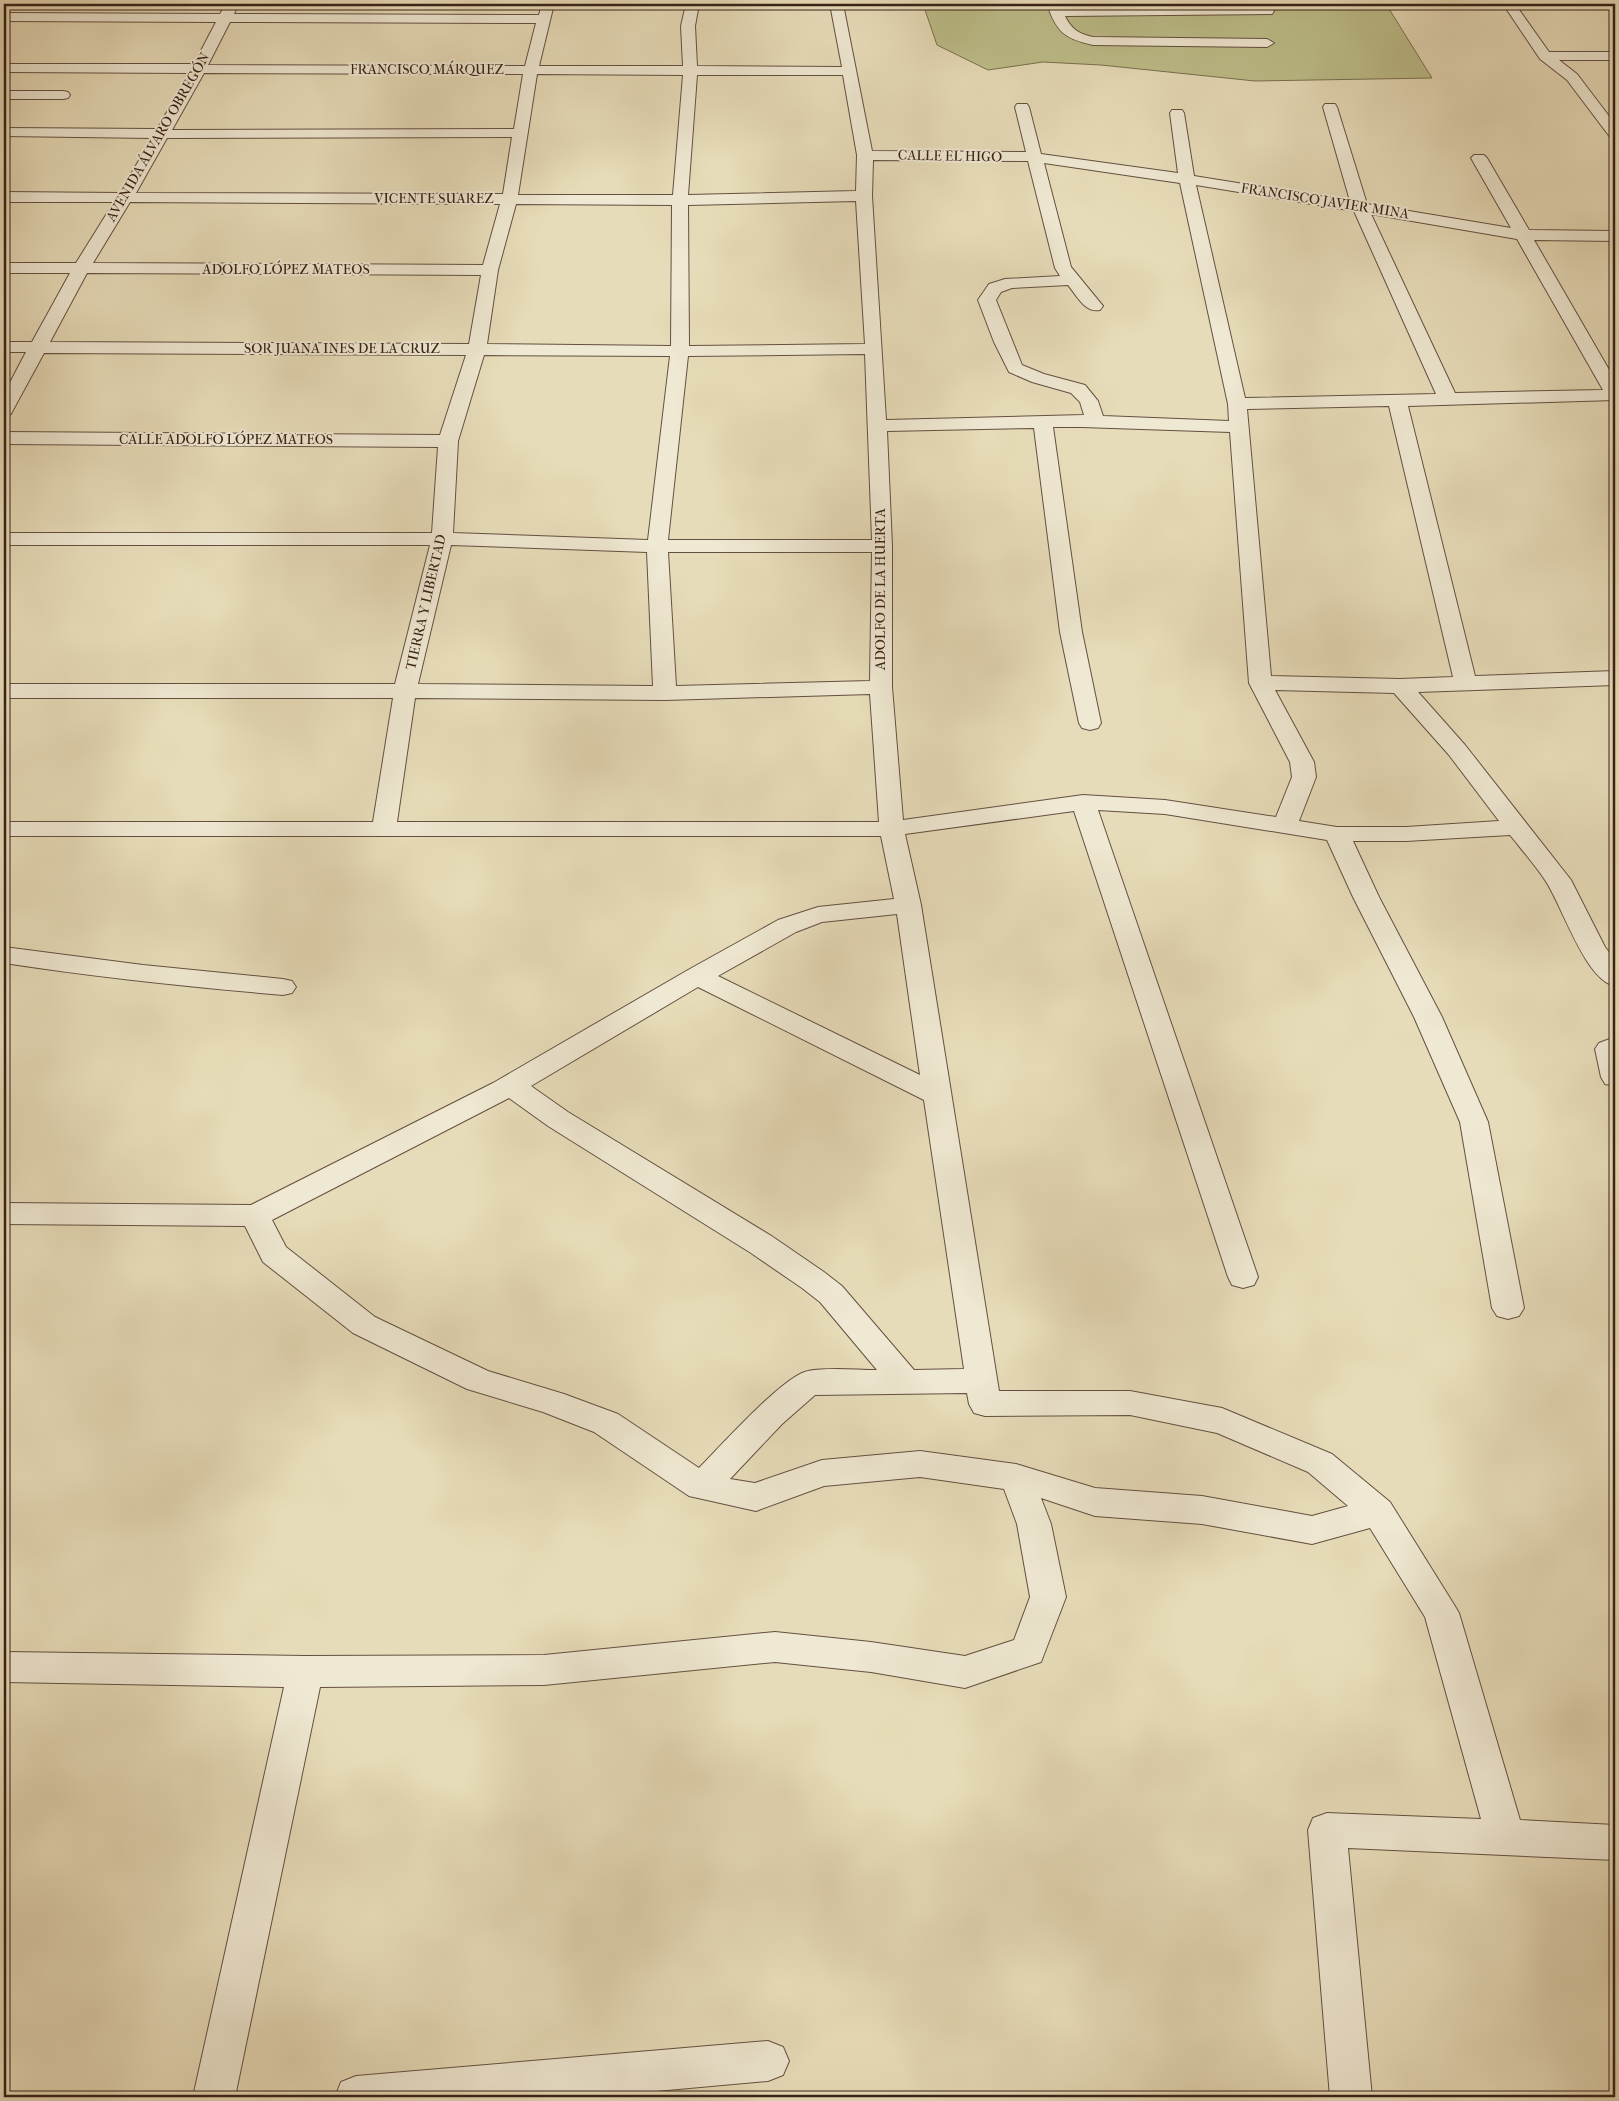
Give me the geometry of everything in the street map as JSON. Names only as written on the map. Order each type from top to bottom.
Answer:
[{"type":"street","name":"AVENIDA ÁLVARO OBREGÓN","points":[[4,410],[81,269],[162,134],[232,4]]},
{"type":"street","points":[[490,270],[510,198],[531,70],[548,4]]},
{"type":"street","points":[[665,693],[657,546],[680,352],[680,200],[690,70],[688,26],[693,4]]},
{"type":"street","name":"ADOLFO DE LA HUERTA","points":[[837,4],[865,155],[864,196],[878,426],[882,546],[881,687],[892,828],[908,906],[985,1404],[1130,1403],[1222,1421],[1320,1463],[1378,1512]]},
{"type":"street","points":[[1509,4],[1545,56],[1572,78],[1615,134]]},
{"type":"street","points":[[1267,11],[1193,8],[1055,8],[1066,32],[1074,38],[1093,41],[1268,43]]},
{"type":"street","points":[[4,17],[543,19]]},
{"type":"street","points":[[1545,56],[1615,56]]},
{"type":"street","name":"FRANCISCO MÁRQUEZ","points":[[4,68],[850,71]]},
{"type":"street","points":[[4,95],[63,95]]},
{"type":"street","points":[[1022,107],[1063,268],[1094,306]]},
{"type":"street","points":[[1330,107],[1360,207],[1448,398]]},
{"type":"street","points":[[1177,113],[1187,179],[1237,404],[1260,683],[1302,762],[1304,776],[1285,825]]},
{"type":"street","points":[[4,132],[162,134],[522,133]]},
{"type":"street","name":"CALLE EL HIGO","points":[[865,155],[1034,157]]},
{"type":"street","name":"FRANCISCO JAVIER MINA","points":[[1034,157],[1187,179],[1525,235],[1615,236]]},
{"type":"street","points":[[1237,404],[1615,395],[1525,235],[1479,158]]},
{"type":"street","name":"VICENTE SUAREZ","points":[[4,197],[680,200],[864,196]]},
{"type":"street","points":[[4,268],[81,269]]},
{"type":"street","name":"ADOLFO LÓPEZ MATEOS","points":[[81,269],[490,270]]},
{"type":"street","name":"TIERRA Y LIBERTAD","points":[[384,828],[405,690],[442,539],[448,441],[477,349],[490,270]]},
{"type":"street","points":[[1072,280],[1011,283],[995,288],[987,300],[1002,342],[1015,368],[1038,378],[1078,389],[1089,401],[1095,421]]},
{"type":"street","name":"SOR JUANA INES DE LA CRUZ","points":[[4,347],[680,352],[874,349]]},
{"type":"street","points":[[1397,400],[1466,684]]},
{"type":"street","points":[[878,426],[1095,421],[1238,427]]},
{"type":"street","points":[[1043,423],[1071,632],[1090,723]]},
{"type":"street","name":"CALLE ADOLFO LÓPEZ MATEOS","points":[[4,438],[448,441]]},
{"type":"street","points":[[4,539],[442,539],[657,546],[882,546]]},
{"type":"street","points":[[1260,683],[1400,686],[1615,678]]},
{"type":"street","points":[[1400,686],[1457,750],[1558,880],[1593,949],[1615,978]]},
{"type":"street","points":[[4,691],[405,690],[665,693],[881,687]]},
{"type":"street","points":[[4,829],[892,828],[1083,802],[1165,807],[1337,834],[1406,834],[1518,827]]},
{"type":"street","points":[[1083,802],[1243,1277]]},
{"type":"street","points":[[1337,834],[1366,896],[1428,1017],[1474,1122],[1508,1308]]},
{"type":"street","points":[[4,1214],[255,1216],[511,1086],[697,976],[788,926],[818,915],[908,906]]},
{"type":"street","points":[[4,955],[172,977],[283,987]]},
{"type":"street","points":[[697,976],[937,1095]]},
{"type":"street","points":[[1615,1046],[1610,1049],[1615,1077]]},
{"type":"street","points":[[511,1086],[558,1119],[762,1244],[813,1280],[830,1294],[907,1383]]},
{"type":"street","points":[[255,1216],[274,1254],[364,1325],[478,1380],[553,1403],[606,1423],[701,1487],[756,1497],[822,1473],[920,1464],[1016,1477],[1095,1502],[1202,1510],[1312,1530],[1378,1512],[1441,1613],[1505,1837]]},
{"type":"street","points":[[701,1487],[771,1415],[808,1383],[981,1381]]},
{"type":"street","points":[[4,1667],[305,1672],[544,1670],[775,1647],[871,1657],[965,1672],[1028,1650],[1048,1597],[1034,1524],[1016,1477]]},
{"type":"street","points":[[214,2097],[305,1672]]},
{"type":"street","points":[[1351,2097],[1327,1830],[1615,1842]]},
{"type":"street","points":[[356,2097],[768,2061]]},
{"type":"green space","points":[[923,4],[1386,4],[1432,78],[1255,81],[1101,65],[1043,62],[988,70],[937,45]]}]
